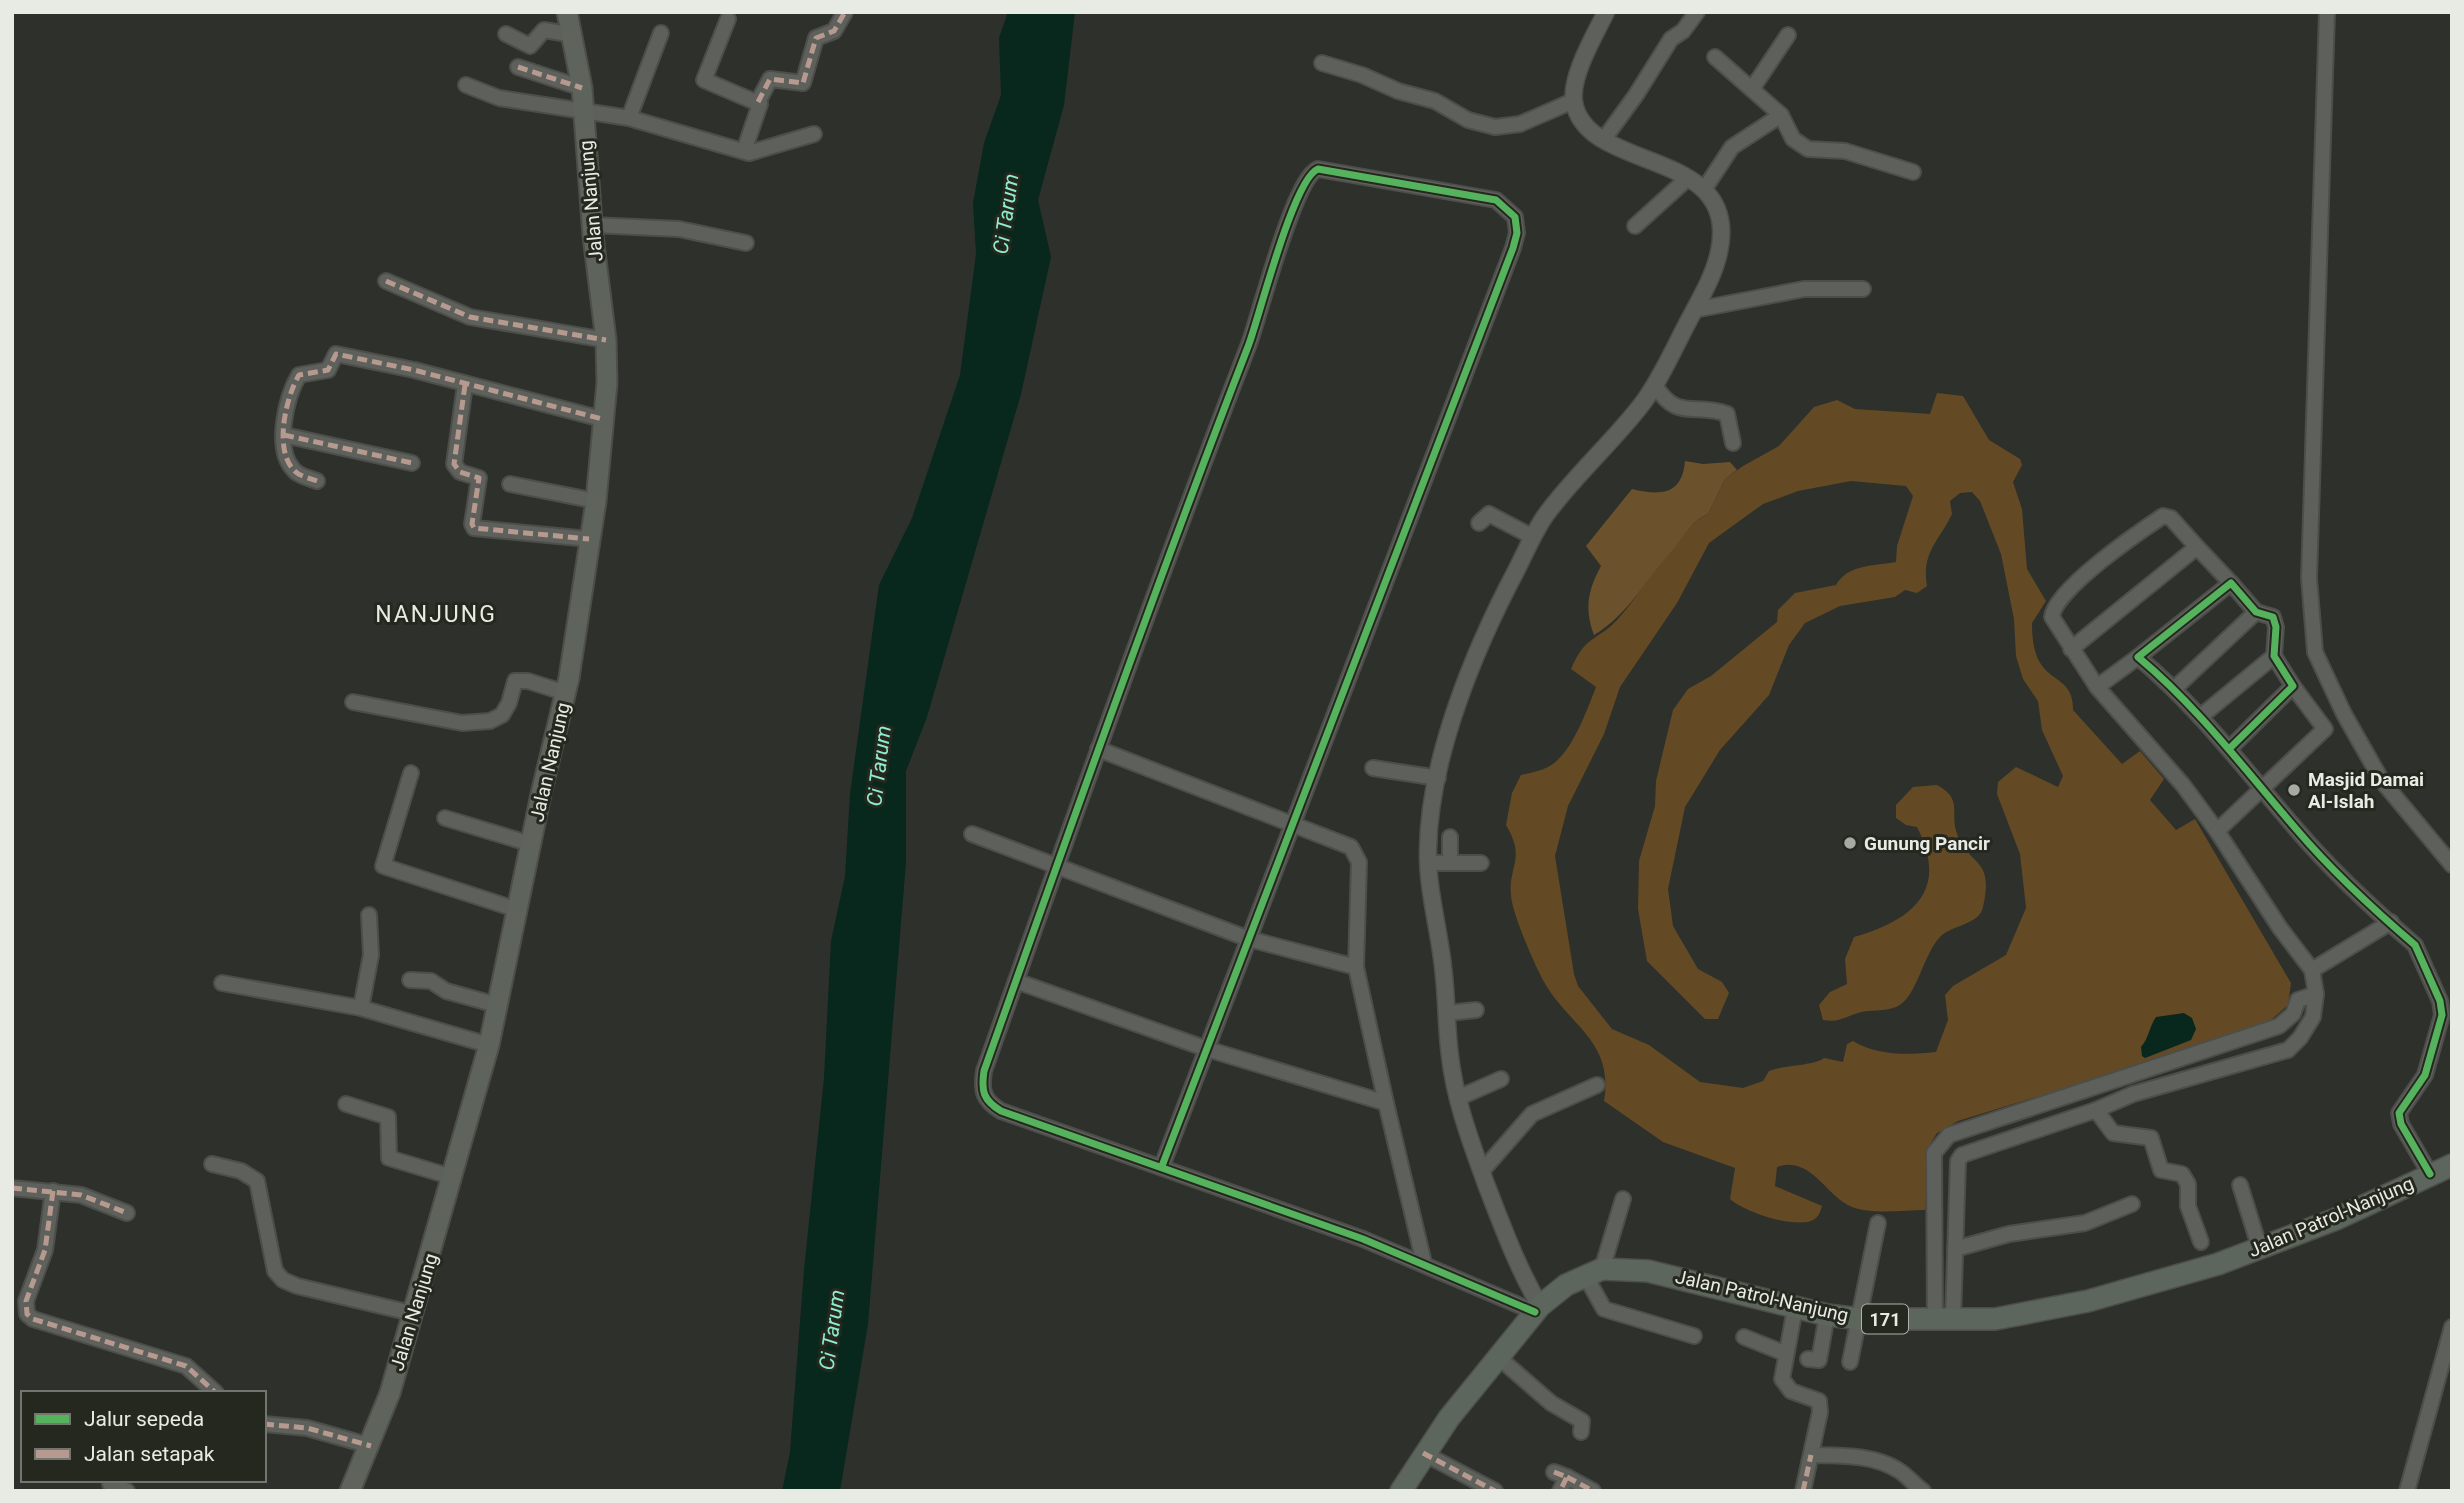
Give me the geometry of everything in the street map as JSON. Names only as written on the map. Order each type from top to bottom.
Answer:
[{"type":"main road","name":"Jalan Nanjung","points":[[350,1491],[371,1446],[390,1393],[489,1045],[566,692],[596,500],[607,383],[606,340],[592,225],[582,88],[568,12]]},
{"type":"main road","name":"Jalan Patrol-Nanjung","points":[[1593,1272],[1648,1270],[1795,1308],[1861,1319],[1995,1319],[2144,1287],[2260,1249],[2400,1192],[2430,1174],[2452,1165]]},
{"type":"main road","points":[[1401,1491],[1423,1453],[1497,1356],[1537,1309],[1593,1272]]},
{"type":"street","points":[[744,151],[760,110],[758,102],[770,79],[803,83],[816,38],[834,31],[845,12]]},
{"type":"street","points":[[1537,1309],[1468,1142],[1450,1056],[1429,863],[1429,835],[1438,778],[1458,704],[1479,647],[1533,537],[1545,517],[1655,385],[1717,259],[1723,230],[1721,219],[1705,188],[1604,139],[1587,126],[1573,101],[1582,61],[1606,12]]},
{"type":"street","points":[[1604,139],[1636,95],[1655,59],[1697,12]]},
{"type":"street","points":[[2327,12],[2309,578],[2315,652],[2344,714],[2382,780],[2452,865]]},
{"type":"street","points":[[728,19],[704,80],[758,102]]},
{"type":"street","points":[[506,34],[530,46],[534,45],[544,30],[573,35]]},
{"type":"street","points":[[629,118],[661,33]]},
{"type":"street","points":[[1752,89],[1788,35]]},
{"type":"street","points":[[1715,57],[1781,115],[1793,139],[1808,149],[1845,151],[1913,172]]},
{"type":"street","points":[[1322,63],[1362,75],[1398,91],[1435,101],[1468,120],[1495,127],[1520,124],[1573,101]]},
{"type":"street","points":[[518,66],[582,88]]},
{"type":"street","points":[[467,85],[499,98],[629,118],[744,151],[759,151],[814,134]]},
{"type":"street","points":[[1705,188],[1732,147],[1781,115]]},
{"type":"street","points":[[1162,1166],[1513,248],[1517,233],[1516,217],[1496,200],[1318,169],[1309,174],[1289,214],[1260,313],[1098,749],[984,1071],[981,1090],[989,1103],[1001,1111],[1162,1166],[1424,1263],[1537,1309]]},
{"type":"street","points":[[1634,226],[1688,178]]},
{"type":"street","points":[[592,225],[678,229],[747,243]]},
{"type":"street","points":[[386,281],[470,317],[606,340]]},
{"type":"street","points":[[1694,310],[1804,289],[1863,289]]},
{"type":"street","points":[[317,481],[292,468],[284,435],[286,400],[299,375],[328,370],[336,354],[414,370],[602,419]]},
{"type":"street","points":[[465,385],[454,464],[460,472],[479,478],[472,524],[474,528],[590,539]]},
{"type":"street","points":[[1655,385],[1665,401],[1674,407],[1696,411],[1710,408],[1727,414],[1733,443]]},
{"type":"street","points":[[284,435],[412,463]]},
{"type":"street","points":[[510,484],[596,500]]},
{"type":"street","points":[[1479,523],[1489,514],[1533,537]]},
{"type":"street","points":[[1944,1320],[1955,1249],[1959,1157],[2096,1110],[2133,1094],[2288,1050],[2313,1017],[2316,994],[2312,970],[2280,928],[2217,831],[2183,785],[2097,687],[2052,617],[2053,608],[2072,586],[2163,516],[2171,518],[2256,612],[2273,617],[2276,626],[2274,656],[2325,729],[2262,785],[2217,831]]},
{"type":"street","points":[[2071,649],[2197,547]]},
{"type":"street","points":[[2097,687],[2231,583]]},
{"type":"street","points":[[2175,688],[2256,612]]},
{"type":"street","points":[[2200,716],[2274,656]]},
{"type":"street","points":[[2138,657],[2175,688],[2262,785],[2305,839],[2419,952],[2440,1001],[2440,1029],[2426,1075],[2399,1113],[2401,1124],[2430,1174]]},
{"type":"street","points":[[353,702],[475,724],[502,715],[507,709],[515,681],[528,681],[566,692]]},
{"type":"street","points":[[2228,748],[2293,686]]},
{"type":"street","points":[[1098,749],[1345,843],[1358,856],[1356,967],[1424,1263]]},
{"type":"street","points":[[1373,768],[1438,778]]},
{"type":"street","points":[[411,773],[383,866],[518,910]]},
{"type":"street","points":[[445,818],[531,844]]},
{"type":"street","points":[[972,834],[1249,939],[1356,967]]},
{"type":"street","points":[[1450,837],[1450,863]]},
{"type":"street","points":[[1429,863],[1481,863]]},
{"type":"street","points":[[360,1008],[371,955],[369,915]]},
{"type":"street","points":[[2312,970],[2391,922]]},
{"type":"street","points":[[410,980],[431,981],[446,991],[497,1004]]},
{"type":"street","points":[[1016,981],[1207,1049],[1386,1103]]},
{"type":"street","points":[[222,983],[360,1008],[489,1045]]},
{"type":"street","points":[[1944,1320],[1934,1153],[1949,1135],[2279,1026],[2293,1014],[2298,1000],[2316,994]]},
{"type":"street","points":[[1447,1013],[1475,1010]]},
{"type":"street","points":[[1458,1098],[1501,1079]]},
{"type":"street","points":[[1482,1171],[1532,1114],[1597,1085]]},
{"type":"street","points":[[346,1104],[388,1117],[389,1158],[453,1177]]},
{"type":"street","points":[[2096,1110],[2113,1133],[2151,1138],[2161,1170],[2182,1174],[2188,1184],[2188,1206],[2201,1242]]},
{"type":"street","points":[[212,1164],[241,1171],[257,1181],[275,1270],[283,1280],[297,1286],[411,1312]]},
{"type":"street","points":[[2240,1185],[2260,1249]]},
{"type":"street","points":[[12,1188],[80,1195],[127,1213]]},
{"type":"street","points":[[53,1191],[45,1250],[26,1301],[27,1314],[186,1366],[214,1391]]},
{"type":"street","points":[[1623,1199],[1593,1272],[1604,1309],[1694,1336]]},
{"type":"street","points":[[1955,1249],[2009,1234],[2085,1223],[2132,1204]]},
{"type":"street","points":[[1850,1362],[1861,1319],[1878,1223]]},
{"type":"street","points":[[1795,1308],[1784,1353],[1782,1379],[1791,1391],[1819,1401],[1819,1422],[1803,1491]]},
{"type":"street","points":[[1808,1359],[1819,1360],[1828,1315]]},
{"type":"street","points":[[2407,1491],[2452,1328]]},
{"type":"street","points":[[1744,1337],[1784,1353]]},
{"type":"street","points":[[1497,1356],[1551,1403],[1582,1421],[1581,1432]]},
{"type":"street","points":[[266,1424],[307,1428],[371,1446]]},
{"type":"street","points":[[1423,1453],[1495,1491]]},
{"type":"street","points":[[1811,1455],[1856,1456],[1880,1463],[1899,1470],[1923,1491]]},
{"type":"street","points":[[1560,1491],[1560,1474],[1593,1491]]},
{"type":"street","points":[[110,1484],[127,1491]]},
{"type":"shaded area","points":[[1937,393],[1963,396],[1989,440],[2020,459],[2022,465],[2013,482],[2022,509],[2027,569],[2046,601],[2032,623],[2034,647],[2039,661],[2065,686],[2072,700],[2073,710],[2122,764],[2140,751],[2164,779],[2150,800],[2176,830],[2195,819],[2291,983],[2288,1005],[2263,1027],[1958,1121],[1937,1133],[1930,1144],[1925,1210],[1879,1211],[1852,1207],[1809,1172],[1789,1165],[1777,1167],[1775,1186],[1822,1206],[1813,1220],[1783,1221],[1758,1214],[1730,1199],[1735,1168],[1663,1142],[1604,1101],[1605,1081],[1596,1049],[1544,982],[1517,919],[1511,890],[1516,856],[1506,825],[1512,793],[1521,775],[1545,768],[1564,753],[1588,708],[1596,687],[1571,669],[1582,650],[1618,619],[1685,532],[1708,514],[1725,479],[1779,446],[1814,407],[1837,400],[1855,409],[1930,414]],"holes":[[[1851,481],[1906,486],[1913,496],[1897,546],[1896,562],[1862,567],[1847,573],[1836,585],[1795,593],[1778,610],[1777,622],[1711,676],[1688,689],[1673,710],[1656,781],[1655,806],[1639,861],[1638,909],[1647,961],[1705,1019],[1718,1019],[1729,993],[1722,982],[1698,969],[1673,926],[1668,889],[1685,807],[1720,750],[1769,695],[1789,645],[1805,623],[1840,606],[1895,597],[1905,590],[1917,593],[1927,586],[1929,555],[1952,514],[1950,501],[1960,493],[1972,492],[1980,501],[2001,554],[2014,619],[2016,656],[2023,679],[2038,701],[2042,730],[2063,776],[2058,787],[2016,767],[1998,782],[1997,794],[2020,854],[2026,908],[2006,955],[1953,986],[1945,995],[1948,1020],[1936,1052],[1883,1052],[1853,1041],[1847,1044],[1843,1062],[1824,1058],[1813,1063],[1775,1069],[1769,1071],[1763,1081],[1743,1088],[1700,1082],[1649,1045],[1612,1029],[1578,986],[1555,856],[1568,806],[1604,734],[1620,687],[1677,603],[1709,543],[1763,504],[1798,491]]]},
{"type":"shaded area","points":[[1685,461],[1703,464],[1730,462],[1737,470],[1725,479],[1708,514],[1691,526],[1627,607],[1594,635],[1588,608],[1593,583],[1601,566],[1586,546],[1632,489],[1661,492],[1675,487],[1680,481]]},
{"type":"shaded area","points":[[1937,785],[1951,796],[1958,836],[1969,854],[1980,865],[1986,879],[1981,913],[1972,921],[1941,936],[1929,953],[1915,986],[1896,1007],[1863,1012],[1837,1020],[1823,1020],[1819,1005],[1830,992],[1847,984],[1845,959],[1854,937],[1893,922],[1920,900],[1927,885],[1929,869],[1926,849],[1917,827],[1906,825],[1896,818],[1896,805],[1913,787]]},
{"type":"water","name":"Ci Tarum","points":[[1008,12],[1075,12],[1064,105],[1038,200],[1051,257],[1021,394],[927,717],[906,771],[906,862],[868,1324],[840,1491],[782,1491],[790,1452],[804,1270],[824,1078],[831,941],[845,876],[850,794],[879,585],[912,518],[960,375],[976,254],[973,203],[984,143],[1001,95],[999,38]]},
{"type":"water","points":[[2184,1013],[2192,1018],[2196,1029],[2191,1040],[2145,1058],[2142,1056],[2141,1047],[2156,1017]]},
{"type":"marked path","points":[[758,102],[770,79],[803,83],[816,38],[834,31],[845,12]]},
{"type":"marked path","points":[[518,67],[582,88]]},
{"type":"marked path","points":[[386,281],[470,317],[606,340]]},
{"type":"marked path","points":[[317,481],[298,473],[287,460],[284,449],[284,422],[290,396],[299,375],[328,370],[336,354],[414,370],[602,419]]},
{"type":"marked path","points":[[465,385],[454,464],[460,472],[479,478],[472,524],[474,528],[589,539]]},
{"type":"marked path","points":[[284,435],[412,463]]},
{"type":"marked path","points":[[12,1188],[81,1195],[127,1213]]},
{"type":"marked path","points":[[53,1191],[45,1250],[26,1301],[27,1314],[33,1319],[186,1366],[214,1391]]},
{"type":"marked path","points":[[266,1424],[307,1428],[371,1446]]},
{"type":"marked path","points":[[1423,1453],[1495,1491]]},
{"type":"marked path","points":[[1803,1491],[1811,1455]]},
{"type":"marked path","points":[[1554,1472],[1567,1477],[1560,1491]]},
{"type":"marked path","points":[[1567,1477],[1593,1491]]},
{"type":"cycle path","points":[[1162,1166],[1513,248],[1517,233],[1515,217],[1496,200],[1318,169],[1309,178],[1289,220],[1249,344],[1081,798],[984,1071],[983,1084],[987,1099],[1001,1111],[1363,1239],[1535,1312]]},
{"type":"cycle path","points":[[2229,749],[2293,686],[2274,656],[2276,627],[2273,617],[2256,612],[2231,583],[2138,657],[2201,718],[2324,860],[2415,945],[2440,1001],[2442,1015],[2425,1075],[2399,1113],[2401,1124],[2430,1174]]},
{"type":"place","name":"Masjid Damai Al-Islah","points":[[2294,790]]},
{"type":"place","name":"Gunung Pancir","points":[[1850,843]]},
{"type":"district","name":"NANJUNG","points":[[436,614]]}]
